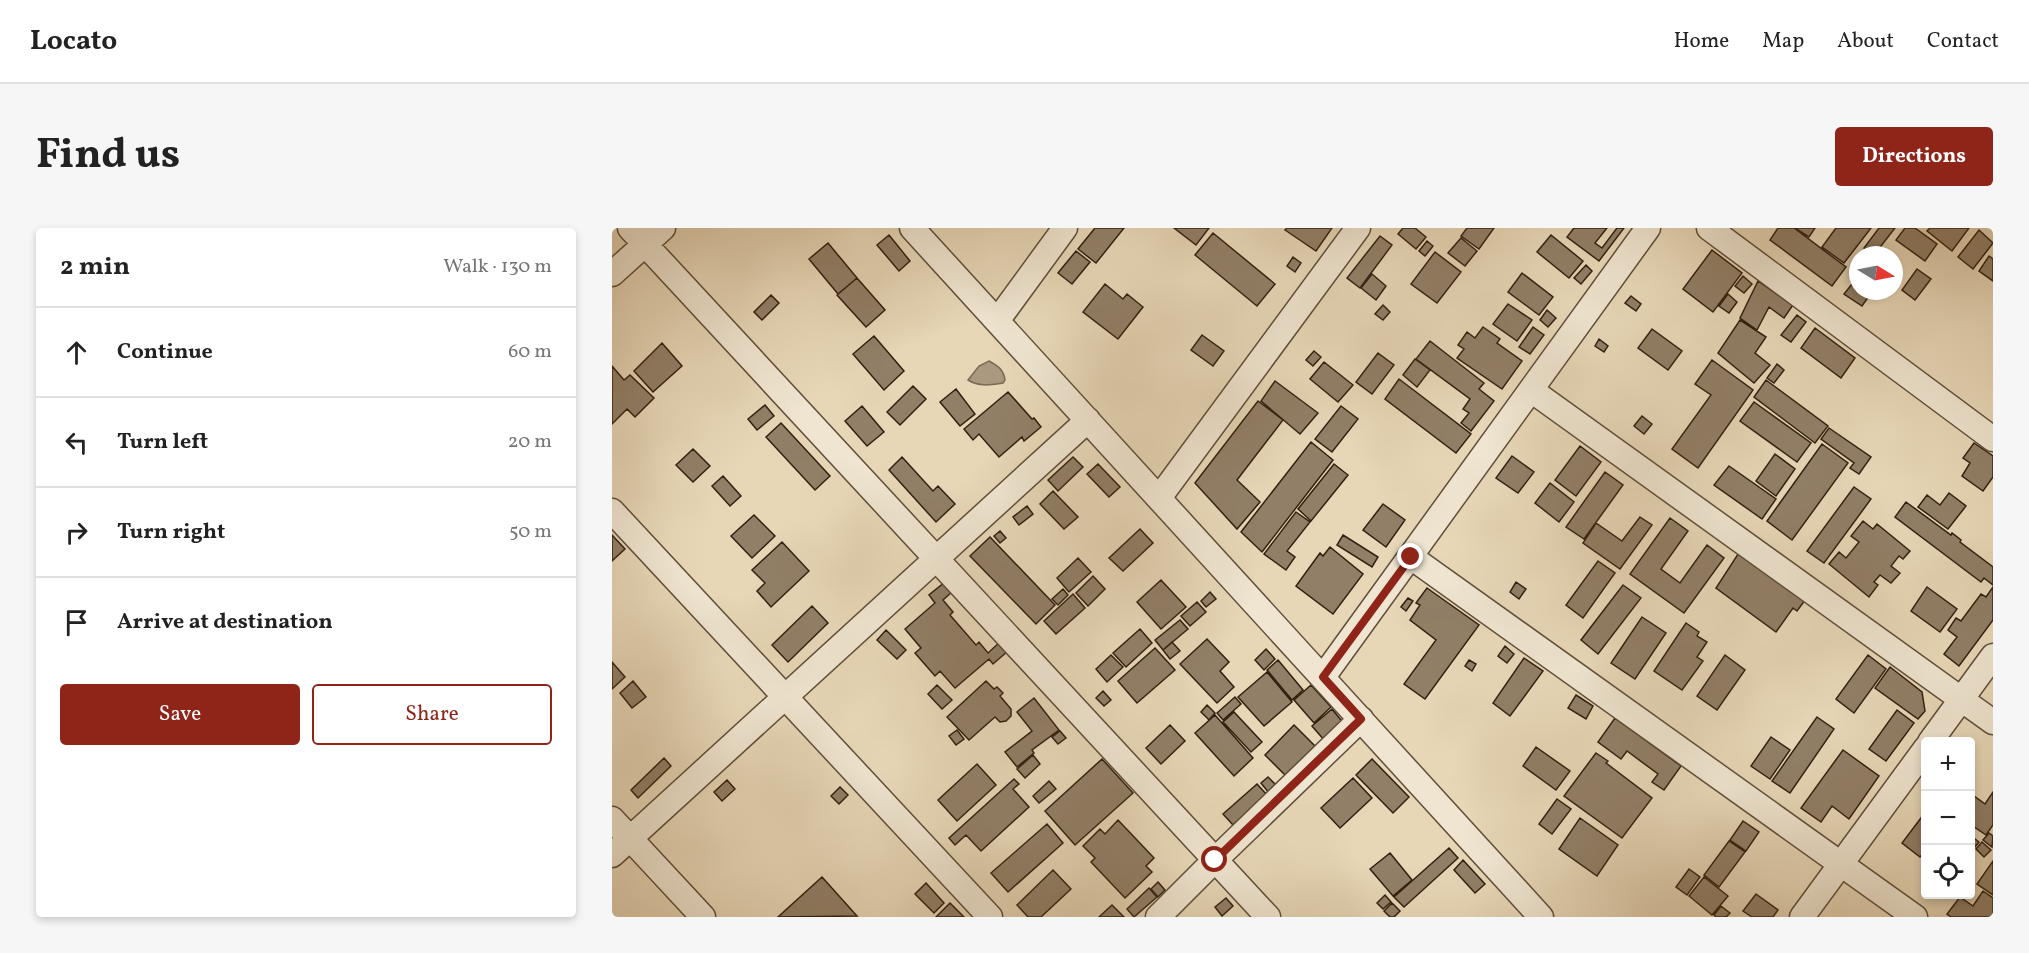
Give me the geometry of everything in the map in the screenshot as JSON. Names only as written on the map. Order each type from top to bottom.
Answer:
[{"type":"street","points":[[612,274],[637,236],[663,228]]},
{"type":"street","points":[[912,228],[1541,917]]},
{"type":"street","points":[[997,321],[1065,228]]},
{"type":"street","points":[[1159,498],[1358,228]]},
{"type":"street","points":[[1323,677],[1648,228]]},
{"type":"street","points":[[1709,228],[1993,439]]},
{"type":"street","points":[[637,236],[1268,917]]},
{"type":"street","points":[[1531,390],[1993,722]]},
{"type":"street","points":[[612,855],[1088,420]]},
{"type":"street","points":[[612,511],[990,917]]},
{"type":"street","points":[[1411,557],[1915,917]]},
{"type":"street","points":[[1933,737],[1993,656]]},
{"type":"street","points":[[1158,917],[1361,719]]},
{"type":"street","points":[[1802,917],[1921,755]]},
{"type":"street","points":[[612,819],[703,917]]},
{"type":"shaded area","points":[[989,361],[1002,371],[1005,380],[1003,383],[980,385],[968,380],[979,366]]},
{"type":"building","points":[[1095,228],[1124,228],[1096,263],[1078,249]]},
{"type":"building","points":[[1174,228],[1209,228],[1196,245]]},
{"type":"building","points":[[1287,228],[1332,228],[1316,251],[1285,230]]},
{"type":"building","points":[[1403,228],[1415,228],[1426,237],[1416,249],[1398,234]]},
{"type":"building","points":[[1467,228],[1494,228],[1479,249],[1461,236]]},
{"type":"building","points":[[1574,228],[1607,228],[1595,243],[1602,248],[1617,228],[1624,228],[1599,261],[1567,237]]},
{"type":"building","points":[[1778,228],[1794,228],[1846,267],[1832,286],[1770,240]]},
{"type":"building","points":[[1795,228],[1815,228],[1809,237]]},
{"type":"building","points":[[1836,228],[1871,228],[1857,246],[1849,246],[1849,257],[1844,263],[1822,247]]},
{"type":"building","points":[[1879,228],[1895,228],[1881,246],[1866,246]]},
{"type":"building","points":[[1905,228],[1915,228],[1937,244],[1925,261],[1896,240]]},
{"type":"building","points":[[1930,228],[1969,228],[1952,251],[1927,231]]},
{"type":"building","points":[[1979,230],[1993,243],[1973,269],[1958,257]]},
{"type":"building","points":[[1213,233],[1275,284],[1257,306],[1195,255]]},
{"type":"building","points":[[889,235],[910,261],[899,271],[877,245]]},
{"type":"building","points":[[1551,235],[1583,261],[1569,278],[1537,252]]},
{"type":"building","points":[[1380,236],[1392,245],[1360,288],[1347,278]]},
{"type":"building","points":[[1461,238],[1477,251],[1465,266],[1448,253]]},
{"type":"building","points":[[1427,241],[1433,246],[1425,256],[1419,251]]},
{"type":"building","points":[[828,243],[857,278],[838,294],[809,259]]},
{"type":"building","points":[[1712,250],[1742,273],[1713,312],[1683,289]]},
{"type":"building","points":[[1076,251],[1090,262],[1072,284],[1058,273]]},
{"type":"building","points":[[1435,252],[1461,272],[1437,303],[1411,284]]},
{"type":"building","points":[[1989,256],[1993,259],[1993,281],[1979,271]]},
{"type":"building","points":[[1293,257],[1301,263],[1295,272],[1287,266]]},
{"type":"building","points":[[1586,265],[1592,271],[1581,284],[1574,278]]},
{"type":"building","points":[[1917,269],[1931,279],[1915,300],[1903,289]]},
{"type":"building","points":[[1522,273],[1553,297],[1539,315],[1508,292]]},
{"type":"building","points":[[1372,274],[1386,286],[1376,300],[1361,288]]},
{"type":"building","points":[[1743,276],[1752,284],[1744,293],[1735,286]]},
{"type":"building","points":[[857,278],[885,310],[866,327],[837,295]]},
{"type":"building","points":[[1758,281],[1793,305],[1784,318],[1769,307],[1757,330],[1740,318]]},
{"type":"building","points":[[1105,284],[1123,299],[1127,294],[1143,307],[1118,339],[1083,312]]},
{"type":"building","points":[[1849,288],[1849,297],[1844,294]]},
{"type":"building","points":[[1728,294],[1737,302],[1729,313],[1719,306]]},
{"type":"building","points":[[771,295],[779,303],[762,320],[754,312]]},
{"type":"building","points":[[1631,296],[1641,304],[1636,311],[1625,303]]},
{"type":"building","points":[[1853,300],[1866,300],[1862,306]]},
{"type":"building","points":[[1508,304],[1532,320],[1517,341],[1493,324]]},
{"type":"building","points":[[1383,305],[1390,312],[1383,320],[1375,314]]},
{"type":"building","points":[[1547,310],[1556,318],[1548,327],[1540,320]]},
{"type":"building","points":[[1797,315],[1806,322],[1791,342],[1781,335]]},
{"type":"building","points":[[1740,320],[1766,337],[1755,353],[1770,365],[1754,383],[1718,353]]},
{"type":"building","points":[[1483,327],[1500,339],[1497,343],[1522,361],[1502,389],[1457,358],[1464,349],[1458,345],[1467,332],[1475,338]]},
{"type":"building","points":[[1533,327],[1544,335],[1530,354],[1519,347]]},
{"type":"building","points":[[1815,328],[1855,358],[1841,378],[1801,348]]},
{"type":"building","points":[[1652,329],[1682,351],[1668,370],[1638,348]]},
{"type":"building","points":[[1202,335],[1224,351],[1213,366],[1191,350]]},
{"type":"building","points":[[874,336],[904,371],[884,390],[853,354]]},
{"type":"building","points":[[1599,339],[1608,346],[1604,352],[1595,346]]},
{"type":"building","points":[[1430,341],[1484,383],[1479,389],[1494,401],[1471,431],[1461,423],[1469,413],[1463,409],[1470,399],[1416,359]]},
{"type":"building","points":[[662,343],[682,366],[653,392],[634,371]]},
{"type":"building","points":[[1314,351],[1321,357],[1313,366],[1306,360]]},
{"type":"building","points":[[1378,353],[1394,365],[1372,394],[1356,382]]},
{"type":"building","points":[[1415,359],[1430,370],[1417,387],[1403,375]]},
{"type":"building","points":[[1712,360],[1753,390],[1698,468],[1672,449],[1711,395],[1695,384]]},
{"type":"building","points":[[1324,362],[1353,385],[1338,402],[1310,379]]},
{"type":"building","points":[[1777,364],[1784,370],[1774,383],[1767,378]]},
{"type":"building","points":[[612,366],[624,380],[630,375],[654,398],[635,417],[627,409],[612,424]]},
{"type":"building","points":[[1399,379],[1471,434],[1456,453],[1385,399]]},
{"type":"building","points":[[1766,380],[1828,426],[1815,443],[1754,397]]},
{"type":"building","points":[[1275,381],[1318,413],[1300,434],[1261,401]]},
{"type":"building","points":[[913,386],[926,399],[900,425],[887,412]]},
{"type":"building","points":[[956,389],[975,414],[960,426],[940,402]]},
{"type":"building","points":[[1008,392],[1041,427],[1024,441],[1022,437],[999,457],[979,434],[973,440],[964,429]]},
{"type":"building","points":[[1258,401],[1283,420],[1237,480],[1260,502],[1237,529],[1195,483]]},
{"type":"building","points":[[1754,402],[1811,443],[1797,462],[1740,421]]},
{"type":"building","points":[[765,405],[774,416],[757,430],[748,419]]},
{"type":"building","points":[[862,406],[884,432],[867,446],[845,421]]},
{"type":"building","points":[[1341,406],[1358,419],[1332,452],[1315,439]]},
{"type":"building","points":[[1642,416],[1652,424],[1644,434],[1634,426]]},
{"type":"building","points":[[781,423],[830,476],[815,490],[766,437]]},
{"type":"building","points":[[1829,428],[1871,457],[1859,474],[1850,468],[1854,463],[1821,439]]},
{"type":"building","points":[[1311,442],[1333,460],[1262,552],[1241,532]]},
{"type":"building","points":[[1974,443],[1993,456],[1993,477],[1983,491],[1962,476],[1970,463],[1963,458]]},
{"type":"building","points":[[1822,444],[1848,463],[1792,540],[1767,521]]},
{"type":"building","points":[[1580,446],[1601,462],[1576,496],[1555,480]]},
{"type":"building","points":[[693,449],[710,466],[693,482],[676,465]]},
{"type":"building","points":[[1775,454],[1795,469],[1776,496],[1756,481]]},
{"type":"building","points":[[1512,456],[1534,472],[1518,493],[1496,478]]},
{"type":"building","points":[[902,457],[933,491],[938,486],[955,504],[936,522],[889,470]]},
{"type":"building","points":[[1073,457],[1083,467],[1058,491],[1048,480]]},
{"type":"building","points":[[1098,464],[1120,487],[1109,497],[1087,474]]},
{"type":"building","points":[[1334,464],[1348,475],[1311,521],[1298,509]]},
{"type":"building","points":[[1729,466],[1776,499],[1762,519],[1714,485]]},
{"type":"building","points":[[1605,472],[1623,485],[1584,539],[1566,527]]},
{"type":"building","points":[[723,476],[741,496],[730,506],[712,486]]},
{"type":"building","points":[[1550,483],[1574,502],[1559,522],[1535,503]]},
{"type":"building","points":[[1854,487],[1871,499],[1824,563],[1807,551]]},
{"type":"building","points":[[1053,491],[1078,517],[1064,529],[1040,504]]},
{"type":"building","points":[[1949,493],[1966,506],[1948,529],[1918,507],[1927,495],[1940,505]]},
{"type":"building","points":[[1906,502],[1951,535],[1952,533],[1961,540],[1960,542],[1993,567],[1993,585],[1984,578],[1981,582],[1895,517]]},
{"type":"building","points":[[1383,504],[1405,520],[1386,547],[1363,530]]},
{"type":"building","points":[[1027,506],[1033,514],[1019,525],[1013,517]]},
{"type":"building","points":[[1296,512],[1310,522],[1287,551],[1295,557],[1286,570],[1264,554]]},
{"type":"building","points":[[754,515],[775,536],[752,558],[731,536]]},
{"type":"building","points":[[1640,517],[1652,525],[1620,569],[1583,543],[1596,523],[1622,541]]},
{"type":"building","points":[[1670,518],[1688,531],[1661,569],[1680,583],[1707,545],[1724,558],[1684,613],[1630,574]]},
{"type":"building","points":[[1863,521],[1873,529],[1877,524],[1910,551],[1903,559],[1899,556],[1891,566],[1900,573],[1891,583],[1880,575],[1874,582],[1878,585],[1869,597],[1829,564],[1839,552],[1846,558],[1859,542],[1851,536]]},
{"type":"building","points":[[1140,529],[1153,543],[1123,571],[1109,558]]},
{"type":"building","points":[[1000,531],[1006,538],[1000,543],[994,536]]},
{"type":"building","points":[[612,535],[625,549],[612,561]]},
{"type":"building","points":[[1343,535],[1378,557],[1372,567],[1337,545]]},
{"type":"building","points":[[990,537],[1055,605],[1036,624],[970,556]]},
{"type":"building","points":[[782,542],[809,571],[771,607],[757,591],[765,583],[752,570]]},
{"type":"building","points":[[1330,547],[1363,574],[1333,614],[1296,586],[1320,553],[1323,556]]},
{"type":"building","points":[[1740,551],[1806,599],[1797,611],[1793,608],[1776,632],[1716,588]]},
{"type":"building","points":[[1078,558],[1091,572],[1069,592],[1057,578]]},
{"type":"building","points":[[1598,561],[1615,573],[1583,618],[1566,605]]},
{"type":"building","points":[[1093,576],[1105,589],[1088,606],[1076,593]]},
{"type":"building","points":[[1161,580],[1186,607],[1161,629],[1137,602]]},
{"type":"building","points":[[945,582],[953,591],[943,600],[953,612],[950,615],[976,645],[979,642],[988,653],[1000,642],[1008,651],[993,664],[989,659],[955,688],[940,671],[935,676],[915,653],[921,648],[905,629],[935,603],[929,595]]},
{"type":"building","points":[[1516,582],[1526,589],[1519,599],[1510,592]]},
{"type":"building","points":[[1623,585],[1641,598],[1598,654],[1581,640]]},
{"type":"building","points":[[1927,587],[1957,609],[1940,632],[1911,611]]},
{"type":"building","points":[[1993,587],[1993,620],[1959,666],[1944,654],[1957,637],[1948,630],[1956,618],[1961,621],[1981,594],[1986,597]]},
{"type":"building","points":[[1427,588],[1479,625],[1425,699],[1404,684],[1436,640],[1410,620],[1420,605],[1416,603]]},
{"type":"building","points":[[1063,589],[1068,595],[1058,605],[1052,599]]},
{"type":"building","points":[[1210,592],[1216,599],[1206,607],[1201,601]]},
{"type":"building","points":[[1073,594],[1085,608],[1056,634],[1044,621]]},
{"type":"building","points":[[1408,598],[1413,601],[1406,611],[1401,607]]},
{"type":"building","points":[[1197,602],[1206,612],[1190,626],[1181,616]]},
{"type":"building","points":[[812,606],[828,623],[788,662],[772,645]]},
{"type":"building","points":[[1642,617],[1666,633],[1635,679],[1611,663]]},
{"type":"building","points":[[1180,620],[1188,629],[1163,650],[1155,640]]},
{"type":"building","points":[[1686,623],[1699,632],[1697,636],[1707,642],[1697,657],[1703,661],[1682,690],[1654,671]]},
{"type":"building","points":[[1140,629],[1152,643],[1126,667],[1113,653]]},
{"type":"building","points":[[886,630],[906,650],[897,659],[877,640]]},
{"type":"building","points":[[1207,639],[1229,662],[1220,671],[1234,687],[1217,703],[1180,664]]},
{"type":"building","points":[[1172,642],[1180,651],[1170,659],[1163,650]]},
{"type":"building","points":[[1505,646],[1514,654],[1507,663],[1498,656]]},
{"type":"building","points":[[1155,648],[1175,670],[1137,703],[1118,681]]},
{"type":"building","points":[[1266,649],[1275,659],[1264,670],[1255,660]]},
{"type":"building","points":[[1111,655],[1123,667],[1107,682],[1096,669]]},
{"type":"building","points":[[1725,655],[1745,670],[1717,710],[1697,696]]},
{"type":"building","points":[[1868,655],[1886,669],[1854,713],[1836,699]]},
{"type":"building","points":[[1524,658],[1543,671],[1510,716],[1493,703]]},
{"type":"building","points":[[1278,660],[1303,690],[1292,700],[1267,670]]},
{"type":"building","points":[[1469,660],[1476,664],[1472,671],[1465,666]]},
{"type":"building","points":[[612,662],[625,677],[612,689]]},
{"type":"building","points":[[1890,667],[1922,692],[1925,711],[1918,719],[1875,688]]},
{"type":"building","points":[[1267,672],[1292,702],[1264,726],[1238,697]]},
{"type":"building","points":[[633,681],[646,697],[632,708],[620,693]]},
{"type":"building","points":[[986,681],[994,689],[997,687],[1003,693],[1000,696],[1011,709],[1011,716],[1006,721],[1000,722],[995,717],[969,740],[947,717]]},
{"type":"building","points":[[937,685],[952,700],[942,709],[928,694]]},
{"type":"building","points":[[1311,685],[1331,707],[1314,723],[1294,700]]},
{"type":"building","points":[[1103,691],[1111,700],[1104,706],[1096,698]]},
{"type":"building","points":[[1576,695],[1593,706],[1586,719],[1568,708]]},
{"type":"building","points":[[1235,697],[1241,704],[1223,720],[1217,713]]},
{"type":"building","points":[[1034,698],[1059,730],[1032,750],[1034,753],[1017,767],[1005,752],[1032,731],[1017,712]]},
{"type":"building","points":[[1207,705],[1215,713],[1209,720],[1201,712]]},
{"type":"building","points":[[1332,709],[1345,725],[1325,741],[1312,726]]},
{"type":"building","points":[[1897,710],[1914,723],[1886,761],[1869,749]]},
{"type":"building","points":[[1234,712],[1262,742],[1251,752],[1223,722]]},
{"type":"building","points":[[1215,715],[1253,758],[1234,776],[1195,733]]},
{"type":"building","points":[[1817,717],[1834,729],[1790,793],[1772,781]]},
{"type":"building","points":[[1615,718],[1681,766],[1664,790],[1652,782],[1658,774],[1627,751],[1621,759],[1598,742]]},
{"type":"building","points":[[1170,725],[1185,741],[1161,764],[1146,748]]},
{"type":"building","points":[[1294,725],[1317,748],[1287,777],[1265,755]]},
{"type":"building","points":[[957,730],[964,739],[956,745],[949,736]]},
{"type":"building","points":[[1060,731],[1066,738],[1058,744],[1052,737]]},
{"type":"building","points":[[1771,737],[1790,750],[1770,779],[1751,766]]},
{"type":"building","points":[[1536,747],[1570,771],[1556,790],[1523,766]]},
{"type":"building","points":[[1843,750],[1879,776],[1849,819],[1832,806],[1821,822],[1801,808]]},
{"type":"building","points":[[1596,753],[1652,798],[1622,838],[1564,796]]},
{"type":"building","points":[[1033,755],[1040,764],[1025,778],[1017,769]]},
{"type":"building","points":[[664,758],[671,766],[638,798],[631,790]]},
{"type":"building","points":[[1102,759],[1133,793],[1075,845],[1045,811]]},
{"type":"building","points":[[1372,759],[1409,797],[1393,813],[1356,775]]},
{"type":"building","points":[[977,764],[996,785],[957,821],[938,800]]},
{"type":"building","points":[[1268,777],[1277,786],[1269,793],[1261,783]]},
{"type":"building","points":[[1353,778],[1372,798],[1340,828],[1321,808]]},
{"type":"building","points":[[1014,779],[1019,784],[1013,789],[1029,807],[981,851],[966,835],[955,845],[949,838]]},
{"type":"building","points":[[727,780],[735,789],[722,801],[714,792]]},
{"type":"building","points":[[1049,781],[1056,789],[1039,803],[1033,796]]},
{"type":"building","points":[[1257,784],[1267,795],[1233,825],[1223,814]]},
{"type":"building","points":[[840,787],[848,795],[839,804],[831,796]]},
{"type":"building","points":[[1993,792],[1993,825],[1986,835],[1975,827],[1975,797],[1985,804]]},
{"type":"building","points":[[1557,799],[1571,809],[1552,834],[1539,824]]},
{"type":"building","points":[[1580,818],[1618,845],[1597,876],[1559,849]]},
{"type":"building","points":[[1921,818],[1921,856],[1902,843]]},
{"type":"building","points":[[1118,820],[1154,858],[1146,866],[1152,872],[1125,898],[1091,862],[1095,858],[1083,846],[1100,829],[1105,834]]},
{"type":"building","points":[[1743,821],[1759,832],[1746,851],[1730,840]]},
{"type":"building","points":[[1047,824],[1063,843],[1008,892],[991,873]]},
{"type":"building","points":[[1989,833],[1993,836],[1992,847],[1983,840]]},
{"type":"building","points":[[1729,841],[1745,852],[1719,887],[1704,875]]},
{"type":"building","points":[[1982,842],[1991,850],[1984,857],[1976,849]]},
{"type":"building","points":[[1449,848],[1458,858],[1404,907],[1394,897]]},
{"type":"building","points":[[1390,853],[1412,880],[1393,896],[1370,869]]},
{"type":"building","points":[[1463,860],[1485,884],[1475,893],[1454,870]]},
{"type":"building","points":[[1993,861],[1993,895],[1977,884]]},
{"type":"building","points":[[1689,869],[1700,877],[1687,895],[1676,887]]},
{"type":"building","points":[[1053,870],[1071,889],[1041,917],[1028,917],[1017,905]]},
{"type":"building","points":[[822,877],[857,916],[778,917]]},
{"type":"building","points":[[1704,877],[1728,896],[1712,915],[1689,896]]},
{"type":"building","points":[[1158,882],[1165,890],[1158,897],[1151,889]]},
{"type":"building","points":[[926,883],[944,903],[934,913],[915,894]]},
{"type":"building","points":[[1149,888],[1157,897],[1134,917],[1127,909]]},
{"type":"building","points":[[1983,891],[1993,898],[1993,917],[1951,917],[1947,914],[1958,899],[1963,899],[1973,906]]},
{"type":"building","points":[[1756,894],[1778,910],[1773,917],[1752,917],[1743,911]]},
{"type":"building","points":[[1385,895],[1391,902],[1383,909],[1377,903]]},
{"type":"building","points":[[1226,898],[1233,906],[1222,916],[1215,907]]},
{"type":"building","points":[[950,903],[964,917],[936,917]]},
{"type":"building","points":[[1392,903],[1400,911],[1394,917],[1390,917],[1384,911]]},
{"type":"building","points":[[1112,905],[1124,917],[1099,917]]},
{"type":"building","points":[[1721,906],[1730,913],[1726,917],[1716,917],[1714,915]]},
{"type":"route","points":[[1215,860],[1361,719],[1323,677],[1411,557]]}]
